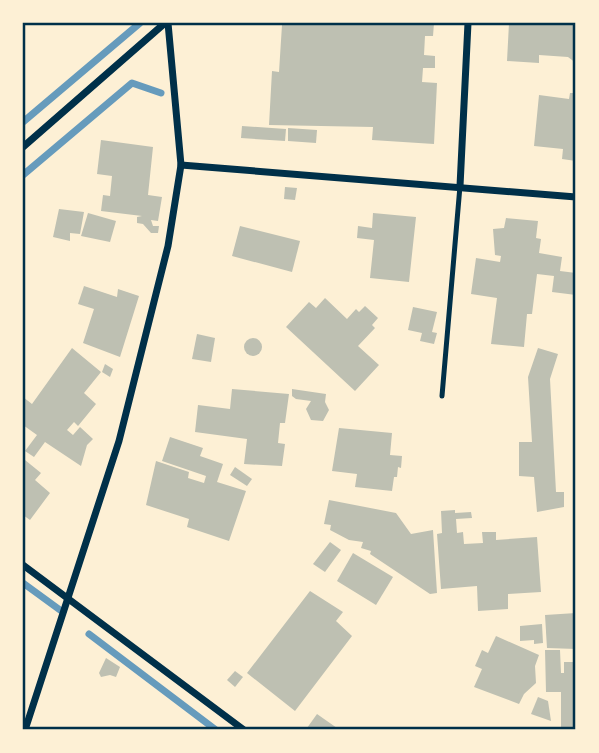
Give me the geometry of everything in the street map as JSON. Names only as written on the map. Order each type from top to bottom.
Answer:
[{"type":"street","points":[[23,147],[167,23]]},
{"type":"street","points":[[25,730],[70,600],[148,334],[168,246],[181,164],[167,23]]},
{"type":"street","points":[[460,186],[468,23]]},
{"type":"street","points":[[181,164],[576,197]]},
{"type":"street","points":[[23,565],[244,730]]},
{"type":"lane","points":[[442,396],[460,186]]},
{"type":"building","points":[[273,23],[434,23],[433,36],[425,36],[424,55],[435,56],[435,68],[423,68],[422,82],[437,83],[434,144],[372,140],[373,127],[269,125],[272,71],[279,72],[282,25]]},
{"type":"building","points":[[509,23],[576,23],[576,63],[568,57],[539,55],[539,63],[507,61]]},
{"type":"building","points":[[570,93],[576,93],[576,161],[562,159],[563,149],[534,146],[539,95],[569,99]]},
{"type":"building","points":[[242,126],[286,129],[285,141],[241,138]]},
{"type":"building","points":[[288,128],[317,130],[316,143],[288,141]]},
{"type":"building","points":[[101,140],[153,147],[148,195],[162,197],[158,221],[151,220],[153,226],[159,226],[158,233],[151,233],[143,224],[137,223],[137,217],[142,216],[101,211],[103,195],[110,196],[112,176],[97,174]]},
{"type":"building","points":[[285,187],[297,188],[295,200],[284,199]]},
{"type":"building","points":[[59,209],[84,212],[80,234],[70,233],[70,241],[53,237]]},
{"type":"building","points":[[88,213],[116,221],[110,242],[81,236]]},
{"type":"building","points":[[373,213],[416,217],[409,282],[370,278],[374,240],[357,238],[358,226],[372,228]]},
{"type":"building","points":[[506,218],[538,221],[536,238],[541,239],[539,253],[562,257],[560,271],[576,273],[576,295],[552,292],[554,276],[537,274],[532,314],[527,314],[524,347],[491,344],[497,298],[471,294],[476,258],[500,262],[501,256],[495,255],[493,229],[504,228]]},
{"type":"building","points":[[240,226],[300,241],[292,272],[232,256]]},
{"type":"building","points":[[84,286],[117,297],[118,289],[139,296],[120,357],[83,343],[94,309],[78,304]]},
{"type":"building","points":[[325,298],[347,319],[356,309],[359,312],[365,306],[378,318],[372,325],[375,328],[358,346],[379,365],[355,391],[286,327],[309,302],[316,308]]},
{"type":"building","points":[[413,307],[437,312],[432,332],[437,333],[434,344],[420,341],[422,333],[408,330]]},
{"type":"building","points":[[197,334],[215,338],[211,362],[192,359]]},
{"type":"building","points":[[253,338],[259,341],[262,347],[259,353],[253,356],[247,353],[244,347],[247,341]]},
{"type":"building","points":[[72,348],[101,372],[84,393],[96,404],[78,426],[74,422],[67,430],[73,435],[80,427],[93,439],[87,445],[81,466],[45,442],[34,457],[25,451],[37,435],[23,425],[23,397],[32,404]]},
{"type":"building","points":[[538,348],[558,354],[550,379],[556,492],[564,492],[564,507],[537,512],[534,477],[519,476],[519,442],[532,442],[528,377]]},
{"type":"building","points":[[105,364],[113,369],[110,377],[102,372]]},
{"type":"building","points":[[232,389],[289,394],[285,423],[280,423],[278,443],[285,444],[282,466],[244,464],[247,439],[195,432],[198,405],[230,409]]},
{"type":"building","points":[[292,389],[326,394],[325,402],[329,410],[323,421],[311,420],[306,409],[311,401],[296,399],[292,396]]},
{"type":"building","points":[[339,428],[392,433],[390,455],[402,456],[401,468],[398,467],[397,477],[394,477],[392,491],[355,487],[357,474],[332,471]]},
{"type":"building","points":[[170,437],[203,448],[200,456],[223,464],[217,482],[246,491],[229,541],[187,527],[189,519],[146,505],[156,461],[189,472],[188,478],[204,483],[206,476],[162,461]]},
{"type":"building","points":[[25,460],[41,473],[35,480],[50,493],[30,520],[23,515]]},
{"type":"building","points":[[235,467],[252,479],[247,486],[230,475]]},
{"type":"building","points":[[329,500],[396,513],[411,534],[433,530],[437,593],[430,594],[370,554],[371,551],[361,548],[363,542],[349,540],[330,530],[331,525],[324,524]]},
{"type":"building","points":[[455,510],[455,513],[471,512],[472,518],[456,519],[457,533],[463,532],[464,544],[483,543],[482,532],[496,532],[496,540],[537,537],[541,592],[508,594],[508,609],[478,611],[477,586],[441,589],[437,534],[442,533],[441,511]]},
{"type":"building","points":[[330,542],[341,550],[325,572],[313,564]]},
{"type":"building","points":[[353,553],[393,577],[376,605],[337,581]]},
{"type":"building","points":[[310,591],[343,612],[336,621],[352,636],[295,711],[247,673]]},
{"type":"building","points":[[576,613],[576,649],[547,648],[545,615]]},
{"type":"building","points":[[542,624],[543,643],[534,644],[534,640],[520,641],[520,626]]},
{"type":"building","points":[[496,636],[539,655],[535,666],[536,683],[524,694],[519,704],[474,687],[482,669],[475,666],[482,650],[488,653]]},
{"type":"building","points":[[545,650],[560,650],[561,673],[564,673],[564,662],[576,662],[576,730],[561,728],[561,692],[546,692]]},
{"type":"building","points":[[106,658],[120,667],[116,677],[101,677],[99,673]]},
{"type":"building","points":[[235,671],[243,677],[235,687],[227,680]]},
{"type":"building","points":[[538,697],[548,701],[551,721],[531,714]]},
{"type":"building","points":[[317,714],[337,728],[336,730],[307,728]]},
{"type":"waterway","points":[[23,122],[140,23]]},
{"type":"waterway","points":[[23,175],[132,83],[161,93]]},
{"type":"waterway","points":[[23,583],[60,610]]},
{"type":"waterway","points":[[89,634],[216,730]]}]
